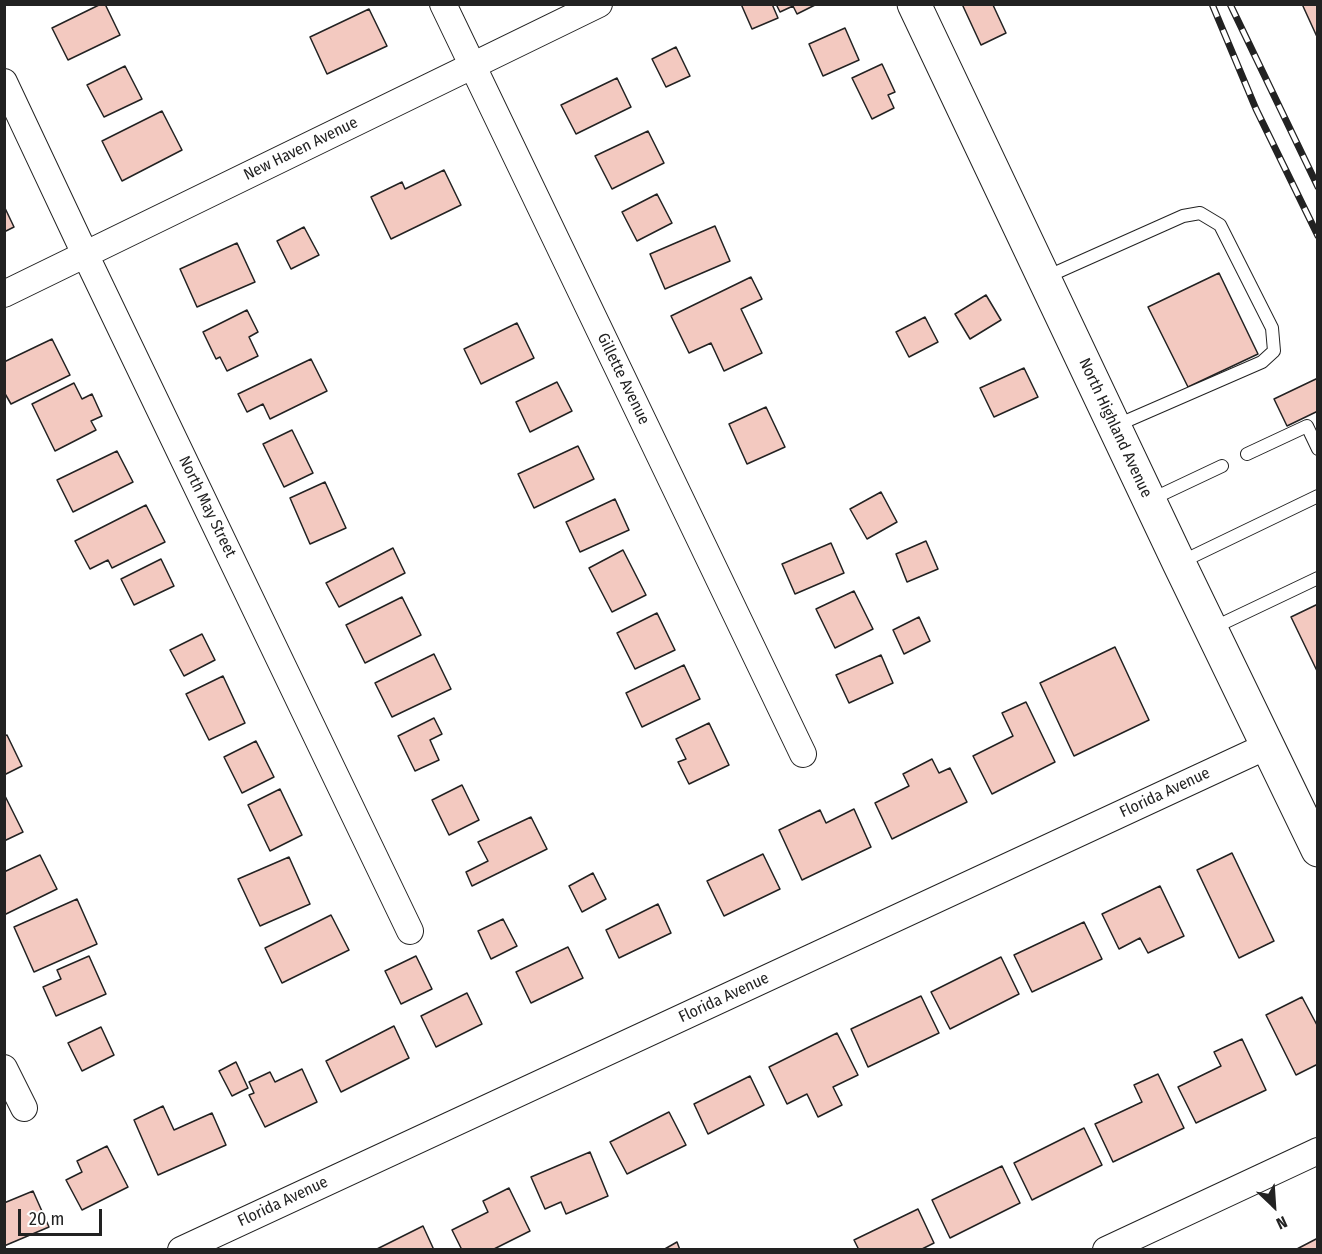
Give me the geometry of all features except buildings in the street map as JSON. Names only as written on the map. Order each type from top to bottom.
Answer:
[{"type":"street","name":"Gillette Avenue","points":[[443,4],[803,754]]},
{"type":"street","name":"New Haven Avenue","points":[[4,294],[599,4]]},
{"type":"street","name":"North Highland Avenue","points":[[914,4],[1267,746],[1304,810],[1317,850]]},
{"type":"street","name":"North May Street","points":[[4,82],[410,931]]},
{"type":"street","name":"Florida Avenue","points":[[181,1250],[1267,746]]},
{"type":"street","points":[[4,1068],[24,1108]]},
{"type":"street","points":[[1106,1250],[1317,1151]]},
{"type":"lane","points":[[1043,278],[1183,216],[1200,213],[1220,225],[1272,328],[1274,351],[1262,362],[1114,426]]},
{"type":"lane","points":[[1247,454],[1307,426],[1317,449]]},
{"type":"lane","points":[[1149,500],[1222,466]]},
{"type":"lane","points":[[1179,563],[1317,496]]},
{"type":"lane","points":[[1211,629],[1317,578]]},
{"type":"railway","points":[[1212,4],[1256,109],[1318,236]]},
{"type":"railway","points":[[1230,4],[1318,187]]}]
